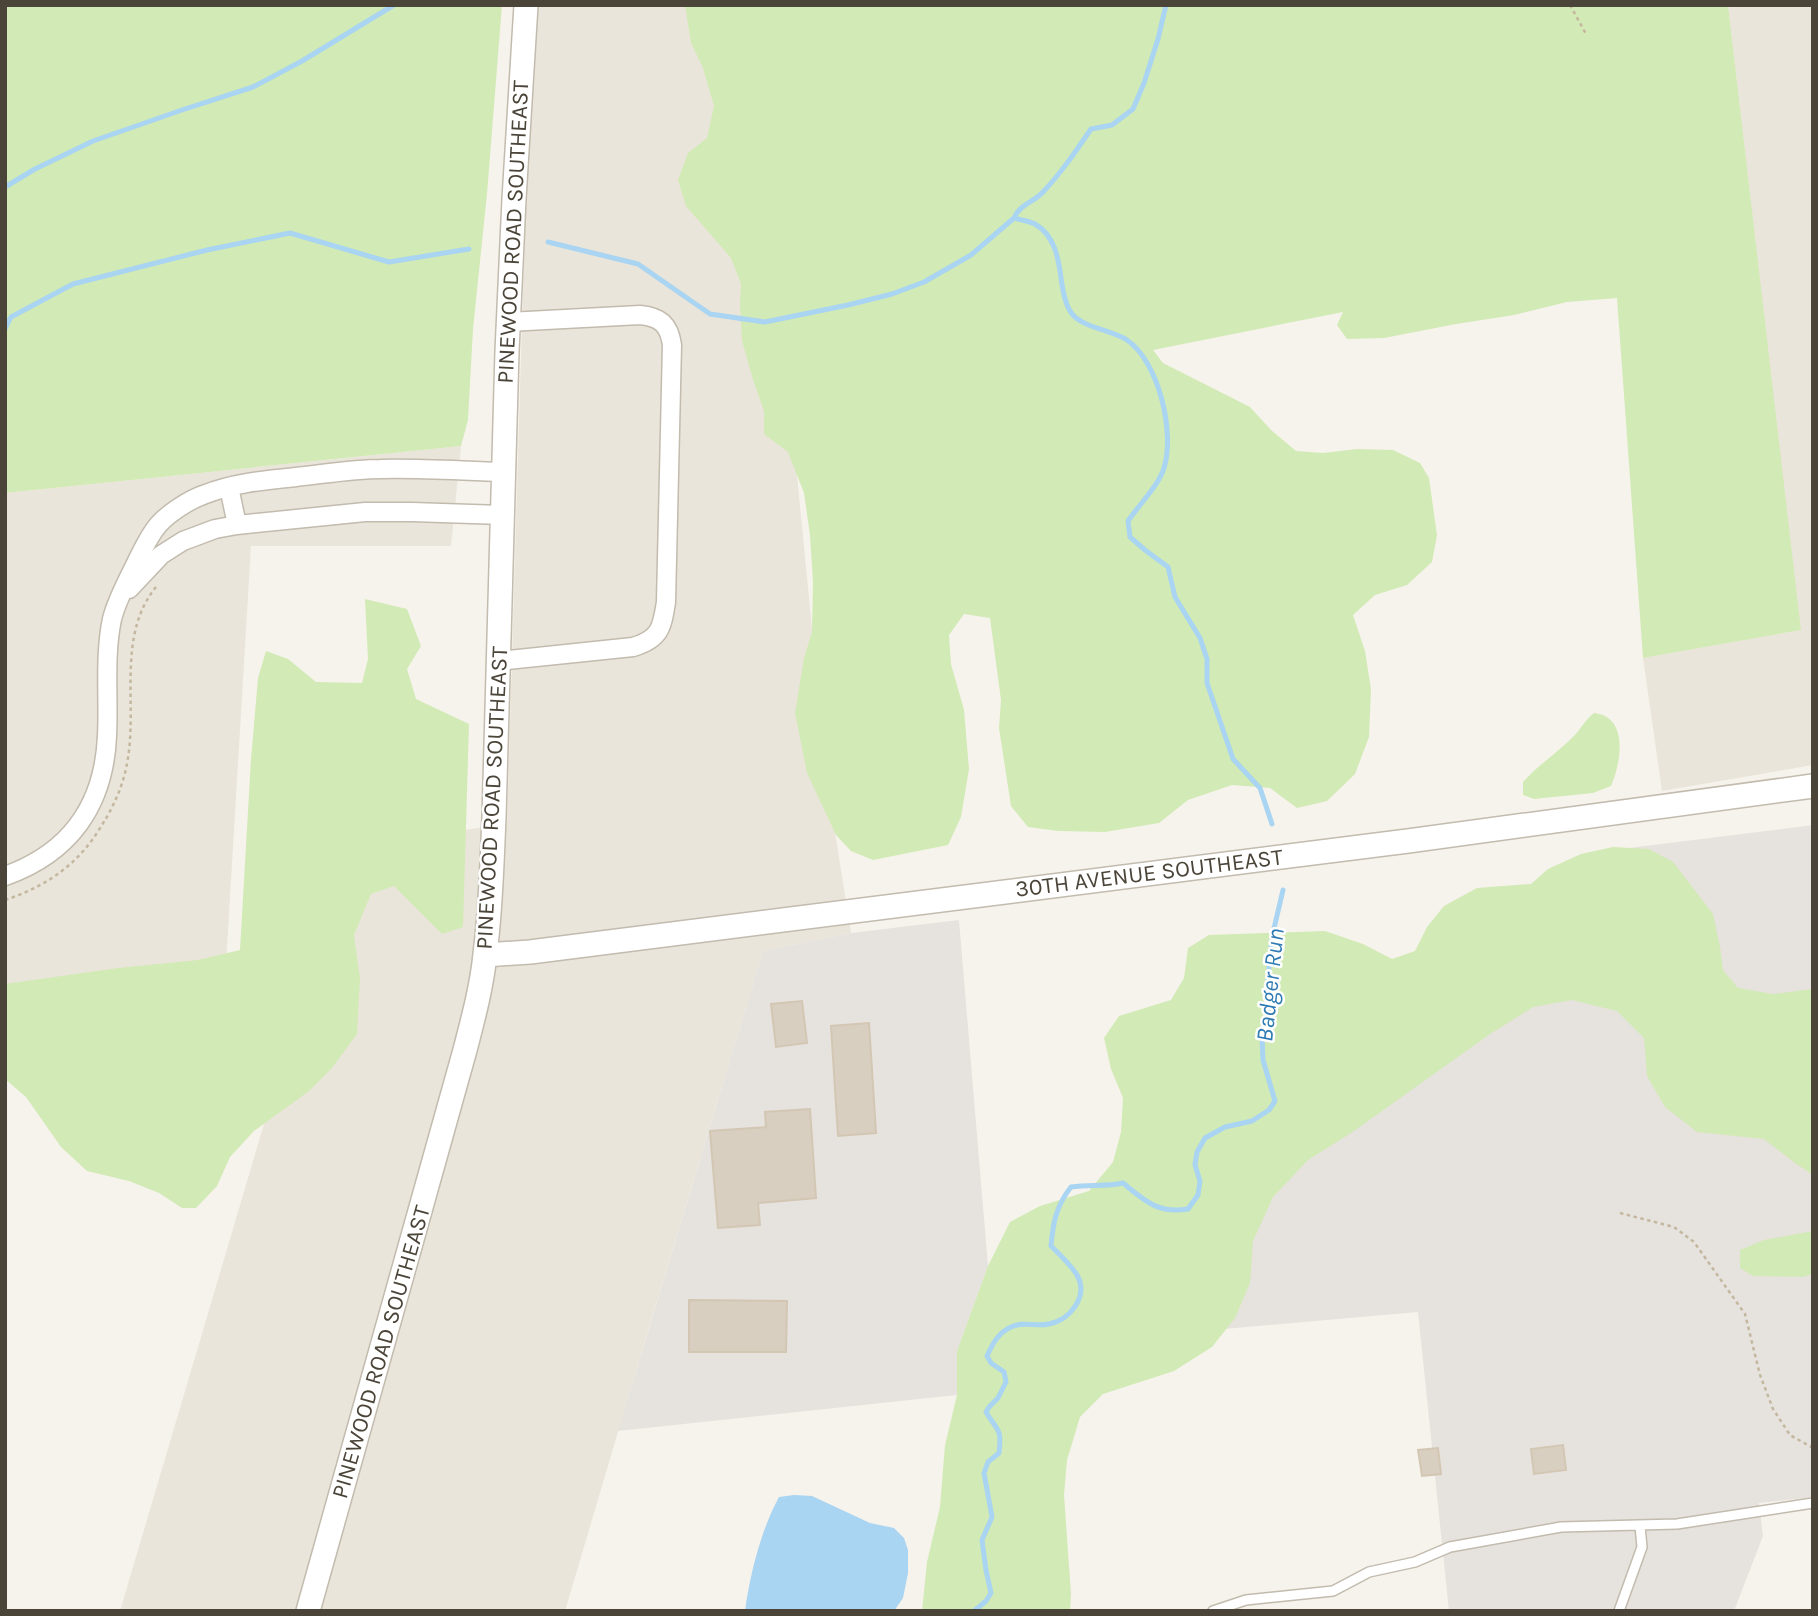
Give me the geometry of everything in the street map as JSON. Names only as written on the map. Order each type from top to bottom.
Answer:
[{"type":"street","name":"PINEWOOD ROAD SOUTHEAST","points":[[308,1611],[465,1050],[485,955],[491,893],[503,472],[520,80],[526,5]]},
{"type":"street","points":[[498,661],[643,644],[656,636],[661,628],[666,602],[672,345],[670,333],[659,320],[640,315],[509,322]]},
{"type":"street","points":[[5,876],[48,855],[68,838],[88,813],[96,795],[106,752],[108,660],[112,620],[117,602],[142,550],[159,524],[187,503],[203,495],[261,481],[380,469],[503,472]]},
{"type":"street","points":[[229,487],[237,525]]},
{"type":"street","points":[[117,602],[161,555],[190,538],[215,529],[341,514],[391,511],[502,515]]},
{"type":"street","name":"30TH AVENUE SOUTHEAST","points":[[485,955],[530,953],[1813,786]]},
{"type":"lane","points":[[1213,1611],[1246,1600],[1333,1591],[1369,1572],[1415,1562],[1450,1547],[1561,1527],[1677,1524],[1813,1503]]},
{"type":"lane","points":[[1619,1611],[1642,1547],[1640,1526]]},
{"type":"path","points":[[1570,5],[1586,34]]},
{"type":"path","points":[[5,900],[45,884],[66,869],[88,847],[115,805],[128,756],[132,641],[139,616],[157,586]]},
{"type":"path","points":[[1620,1213],[1674,1227],[1695,1242],[1745,1314],[1760,1375],[1773,1409],[1790,1435],[1813,1448]]},
{"type":"shaded area","points":[[538,5],[751,5],[827,782],[851,933],[763,951],[565,1611],[120,1611],[343,851],[507,823],[524,257],[531,91]]},
{"type":"shaded area","points":[[1728,5],[1813,5],[1813,765],[1662,791],[1643,658],[1800,630]]},
{"type":"shaded area","points":[[461,446],[451,546],[251,546],[226,964],[5,992],[5,493]]},
{"type":"shaded area","points":[[1813,825],[1813,1043],[1691,1040],[1621,849]]},
{"type":"shaded area","points":[[959,920],[988,1266],[957,1351],[957,1395],[618,1431],[763,951],[851,933]]},
{"type":"shaded area","points":[[1614,992],[1813,1112],[1813,1497],[1759,1503],[1763,1536],[1734,1611],[1449,1611],[1418,1312],[1202,1331],[1265,1137],[1505,1000]]},
{"type":"green space","points":[[5,5],[502,5],[473,329],[468,420],[461,446],[5,493]]},
{"type":"green space","points":[[685,5],[1728,5],[1801,630],[1643,658],[1617,298],[1567,302],[1514,315],[1384,338],[1347,339],[1337,325],[1343,312],[1153,350],[1163,363],[1250,407],[1271,430],[1296,451],[1323,453],[1357,449],[1393,450],[1420,463],[1429,478],[1437,535],[1432,562],[1407,585],[1375,595],[1353,615],[1365,651],[1371,689],[1369,737],[1355,774],[1327,801],[1297,808],[1270,788],[1232,785],[1188,800],[1159,823],[1105,832],[1028,827],[1011,806],[999,728],[1001,700],[990,618],[964,614],[949,635],[951,664],[964,710],[969,769],[961,817],[948,845],[873,860],[851,851],[836,835],[807,773],[795,713],[804,658],[812,632],[813,582],[804,493],[788,452],[764,434],[764,411],[742,341],[741,284],[731,258],[686,206],[678,180],[688,153],[707,138],[714,106],[703,68],[691,43]]},
{"type":"green space","points":[[365,599],[407,609],[421,646],[407,669],[416,699],[469,724],[463,927],[442,934],[394,886],[371,894],[354,935],[360,978],[357,1034],[332,1068],[309,1091],[254,1131],[230,1157],[217,1186],[196,1208],[182,1208],[159,1193],[129,1181],[87,1171],[61,1147],[26,1097],[5,1079],[5,984],[198,960],[240,950],[258,678],[266,651],[288,659],[316,682],[362,683],[368,659]]},
{"type":"green space","points":[[1594,713],[1604,715],[1617,729],[1619,759],[1611,786],[1593,793],[1534,799],[1523,795],[1523,782],[1570,740]]},
{"type":"green space","points":[[1613,847],[1649,849],[1673,862],[1713,914],[1723,970],[1738,988],[1773,994],[1813,989],[1813,1175],[1764,1139],[1697,1132],[1665,1107],[1647,1076],[1644,1038],[1617,1011],[1572,1000],[1533,1007],[1308,1160],[1273,1197],[1253,1241],[1250,1283],[1235,1318],[1212,1347],[1174,1371],[1103,1394],[1080,1417],[1067,1460],[1064,1495],[1070,1611],[922,1611],[927,1562],[940,1507],[945,1445],[957,1395],[957,1351],[988,1266],[1010,1222],[1040,1206],[1089,1191],[1113,1162],[1121,1132],[1123,1098],[1111,1069],[1104,1038],[1119,1016],[1171,1000],[1184,978],[1188,948],[1209,935],[1325,931],[1363,944],[1392,959],[1415,951],[1427,927],[1444,906],[1477,888],[1531,884],[1548,869],[1581,854]]},
{"type":"green space","points":[[1813,1231],[1813,1274],[1803,1277],[1753,1276],[1740,1268],[1740,1250],[1764,1240]]},
{"type":"water","points":[[812,1496],[870,1523],[894,1528],[904,1538],[908,1550],[908,1573],[903,1598],[894,1611],[745,1611],[753,1567],[767,1524],[779,1497]]},
{"type":"building","points":[[802,1001],[807,1043],[776,1047],[771,1004]]},
{"type":"building","points":[[869,1023],[876,1133],[838,1136],[831,1026]]},
{"type":"building","points":[[810,1109],[816,1198],[758,1203],[760,1225],[718,1228],[710,1131],[766,1127],[765,1112]]},
{"type":"building","points":[[689,1300],[787,1301],[786,1352],[689,1352]]},
{"type":"building","points":[[1563,1445],[1566,1470],[1534,1474],[1531,1449]]},
{"type":"building","points":[[1438,1448],[1441,1474],[1422,1476],[1418,1450]]},
{"type":"waterway","points":[[5,187],[93,141],[253,87],[302,61],[394,5]]},
{"type":"waterway","points":[[548,242],[638,264],[710,314],[765,322],[892,294],[924,282],[971,255],[1014,218],[1050,185],[1091,129],[1112,125],[1133,109],[1158,39],[1166,5]]},
{"type":"waterway","name":"Badger Run","points":[[1014,218],[1035,224],[1048,236],[1058,259],[1066,301],[1073,315],[1084,323],[1127,340],[1148,364],[1156,381],[1166,417],[1167,453],[1158,481],[1128,521],[1130,537],[1168,567],[1175,597],[1200,638],[1207,659],[1207,683],[1233,759],[1260,788],[1272,824]]},
{"type":"waterway","points":[[5,329],[11,317],[73,284],[207,250],[290,233],[389,262],[469,249]]},
{"type":"waterway","name":"Badger Run","points":[[974,1611],[991,1593],[982,1540],[992,1517],[984,1473],[988,1462],[999,1453],[1000,1439],[986,1412],[998,1398],[1006,1382],[1004,1372],[991,1363],[987,1356],[996,1339],[1006,1329],[1020,1324],[1044,1325],[1057,1322],[1070,1312],[1079,1299],[1081,1291],[1077,1275],[1051,1246],[1056,1215],[1071,1187],[1123,1183],[1160,1208],[1188,1209],[1198,1195],[1200,1181],[1195,1165],[1197,1152],[1205,1138],[1225,1127],[1252,1121],[1269,1110],[1275,1101],[1263,1060],[1262,1037],[1268,1007],[1272,937],[1283,890]]}]
